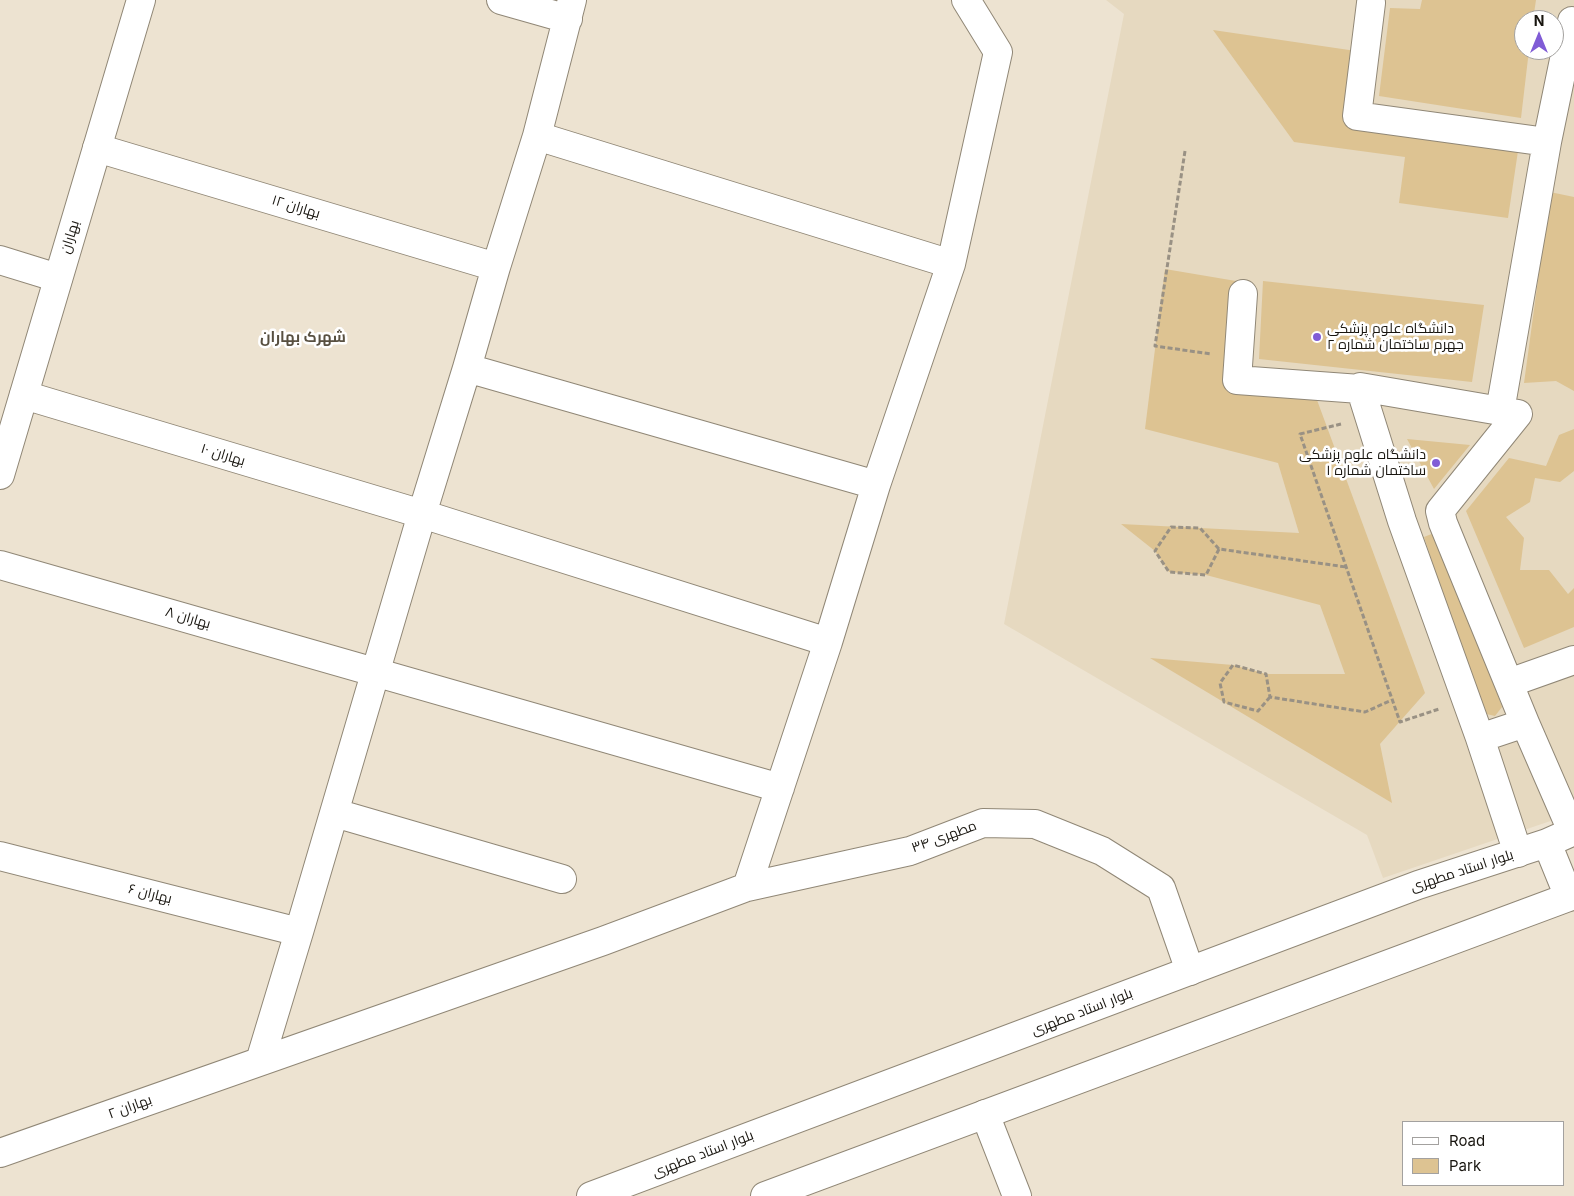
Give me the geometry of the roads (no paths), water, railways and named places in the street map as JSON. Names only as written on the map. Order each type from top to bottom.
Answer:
[{"type":"street","name":"بهاران","points":[[0,475],[141,0]]},
{"type":"street","points":[[260,1061],[496,266],[537,136],[570,10],[501,0]]},
{"type":"street","points":[[747,887],[828,642],[876,485],[951,264],[998,52],[966,0]]},
{"type":"street","points":[[1371,3],[1357,116],[1547,142]]},
{"type":"street","points":[[1500,411],[1547,142],[1572,21]]},
{"type":"street","points":[[537,136],[951,264]]},
{"type":"street","name":"بهاران ۱۲","points":[[97,148],[496,266]]},
{"type":"street","points":[[0,260],[58,278]]},
{"type":"street","points":[[1243,294],[1237,380],[1360,389],[1360,387],[1518,414],[1440,510],[1402,521]]},
{"type":"street","points":[[467,368],[876,485]]},
{"type":"street","points":[[1360,389],[1402,521],[1480,738],[1518,852]]},
{"type":"street","name":"بهاران ۱۰","points":[[24,395],[422,514],[828,642]]},
{"type":"street","points":[[1440,510],[1443,523],[1525,723],[1573,831]]},
{"type":"street","name":"بهاران ۸","points":[[0,564],[780,788]]},
{"type":"street","points":[[1509,683],[1574,660]]},
{"type":"street","points":[[1480,738],[1525,723]]},
{"type":"street","points":[[334,813],[562,879]]},
{"type":"street","name":"مطهری ۳۴","points":[[260,1061],[603,941],[747,887],[910,851],[983,823],[1035,824],[1102,851],[1161,888],[1190,971]]},
{"type":"street","name":"بلوار استاد مطهری","points":[[591,1196],[1418,885],[1547,843],[1573,831]]},
{"type":"street","points":[[765,1196],[1572,896],[1547,843]]},
{"type":"street","name":"بهاران ۶","points":[[0,856],[299,932]]},
{"type":"street","name":"بهاران ۲","points":[[0,1153],[260,1061]]},
{"type":"street","points":[[984,1114],[1017,1196]]},
{"type":"place","name":"دانشگاه علوم پزشکی جهرم ساختمان شماره ۲","points":[[1317,337]]},
{"type":"place","name":"دانشگاه علوم پزشکی ساختمان شماره ۱","points":[[1436,463]]},
{"type":"district","name":"شهرک بهاران","points":[[303,337]]}]
